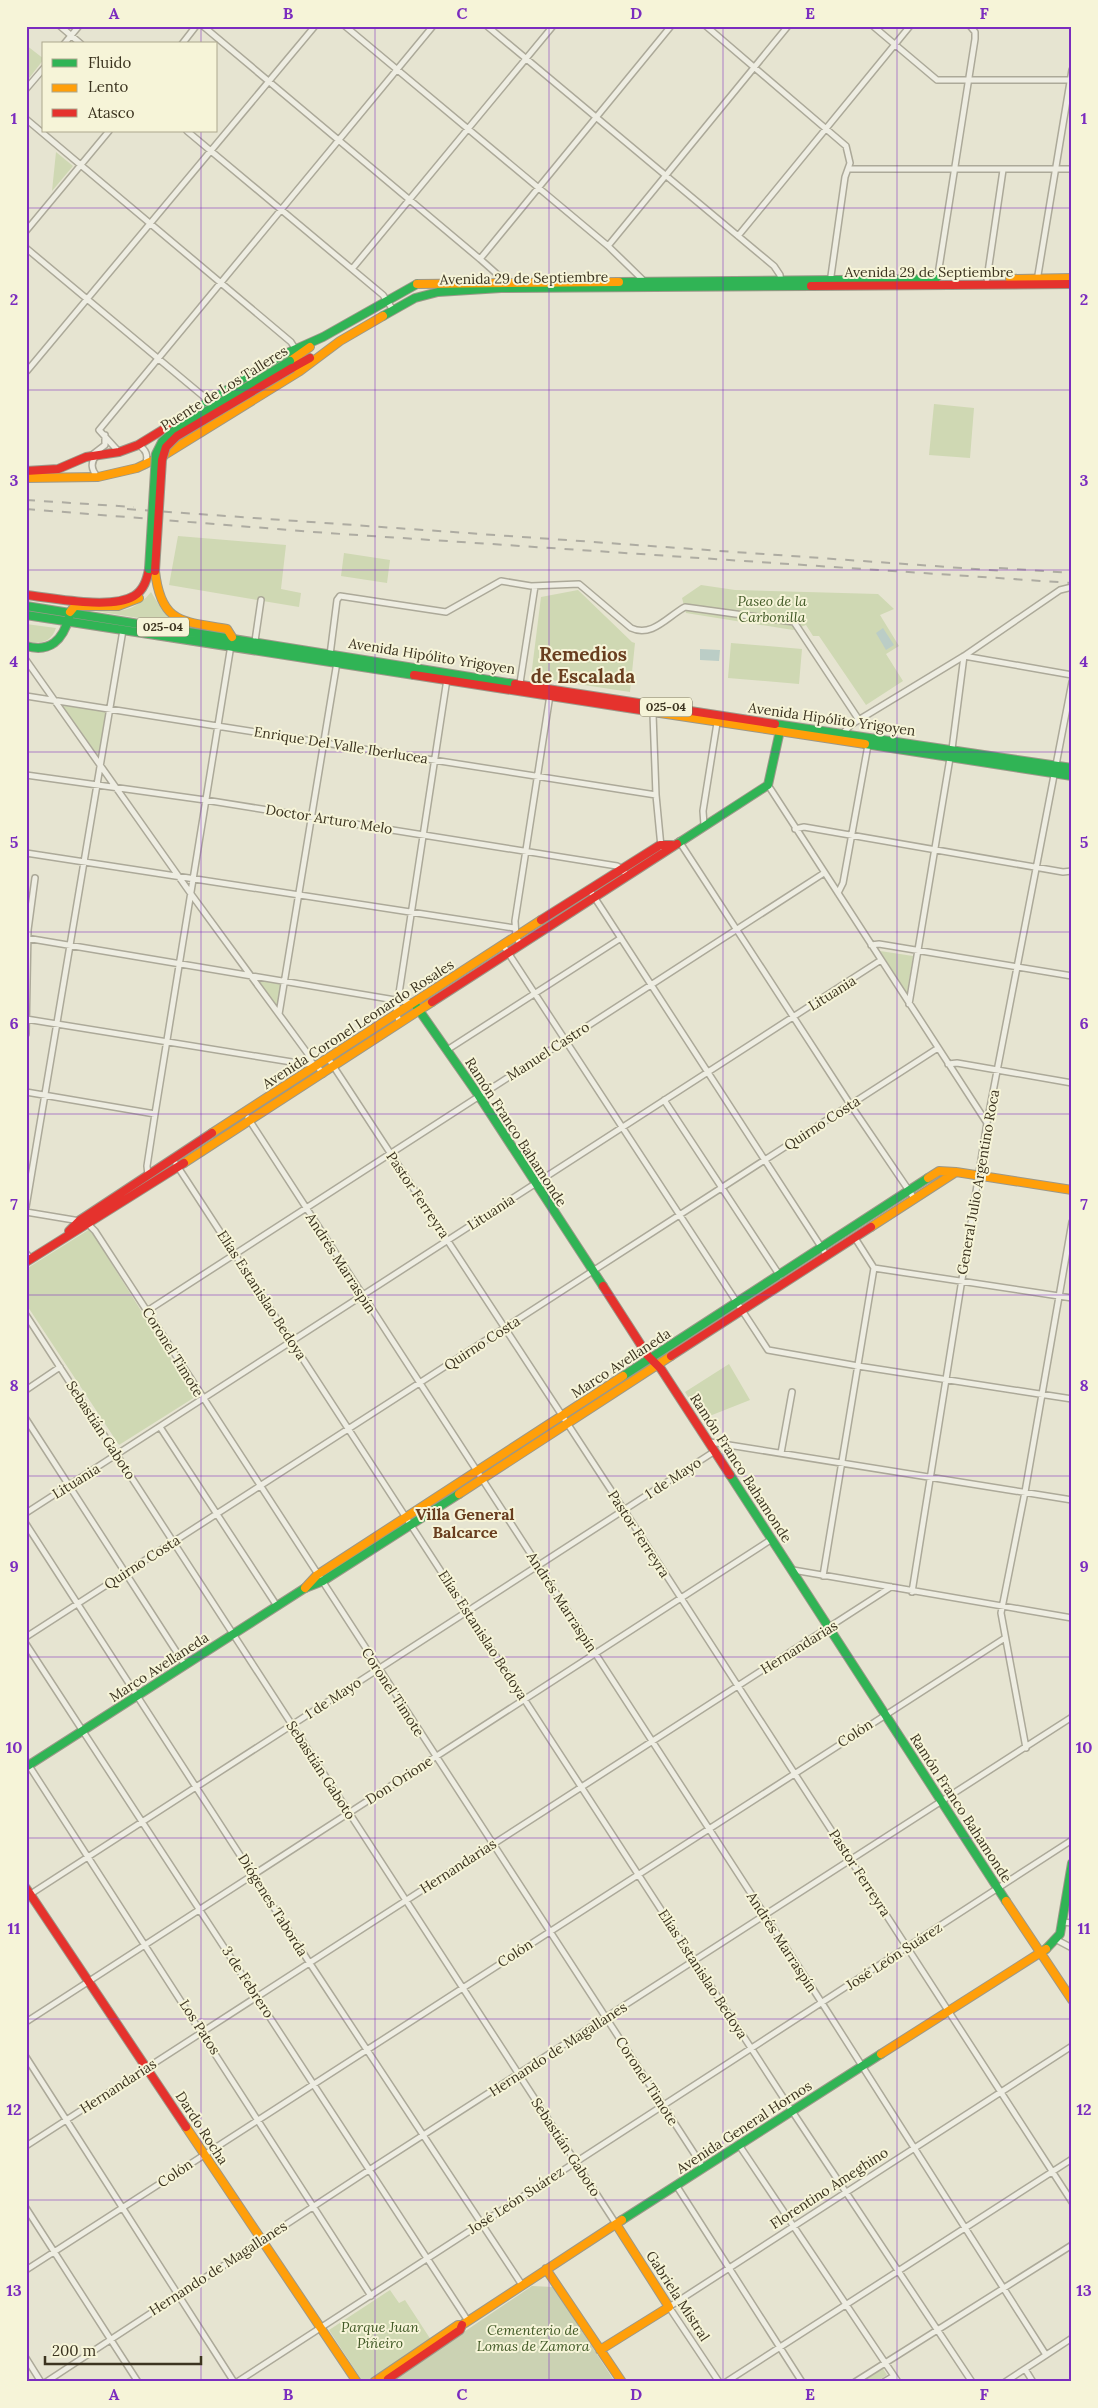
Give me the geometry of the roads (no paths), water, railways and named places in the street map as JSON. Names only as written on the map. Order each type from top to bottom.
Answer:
[{"type":"street","points":[[60,26],[79,42]]},
{"type":"street","points":[[66,42],[78,26]]},
{"type":"street","points":[[184,42],[196,26]]},
{"type":"street","points":[[203,26],[480,259],[498,275],[501,285]]},
{"type":"street","points":[[27,371],[315,26]]},
{"type":"street","points":[[345,26],[608,246],[645,284]]},
{"type":"street","points":[[119,452],[99,430],[433,26]]},
{"type":"street","points":[[487,26],[774,266],[779,272],[781,283]]},
{"type":"street","points":[[352,269],[553,26]]},
{"type":"street","points":[[480,259],[671,26]]},
{"type":"street","points":[[706,26],[846,146],[850,157],[848,169],[844,177],[830,282]]},
{"type":"street","points":[[608,246],[788,26]]},
{"type":"street","points":[[872,26],[933,78],[1071,80]]},
{"type":"street","points":[[738,236],[910,26]]},
{"type":"street","points":[[937,281],[975,32],[970,26]]},
{"type":"street","points":[[26,89],[42,70]]},
{"type":"street","points":[[1037,281],[1072,70]]},
{"type":"street","points":[[26,120],[291,342],[296,350]]},
{"type":"street","points":[[26,230],[108,132]]},
{"type":"street","points":[[188,132],[352,269],[386,299],[393,310]]},
{"type":"street","points":[[848,169],[1072,169]]},
{"type":"street","points":[[987,279],[1003,170]]},
{"type":"street","points":[[26,248],[209,401]]},
{"type":"street","name":"Avenida 29 de Septiembre","points":[[26,471],[58,469],[94,455],[119,452],[138,445],[296,350],[323,337],[414,284],[1037,281],[1072,278]]},
{"type":"street","name":"Avenida 29 de Septiembre","points":[[937,281],[987,279],[1072,284]]},
{"type":"street","name":"Avenida 29 de Septiembre","points":[[26,478],[98,477],[145,465],[300,371],[340,342],[393,310],[432,292],[501,285]]},
{"type":"street","name":"Puente de Los Talleres","points":[[232,637],[227,629],[182,620],[170,615],[162,606],[158,596],[154,571],[162,460],[166,447],[177,436],[291,364],[323,337]]},
{"type":"street","name":"Puente de Los Talleres","points":[[80,602],[126,600],[134,596],[145,583],[149,569],[156,454],[166,438],[291,364],[340,342]]},
{"type":"street","points":[[98,477],[92,468],[93,460],[94,455],[105,445],[105,435]]},
{"type":"street","points":[[138,445],[146,451],[148,458],[145,465]]},
{"type":"street","name":"Puente de Los Talleres","points":[[26,594],[109,607],[131,603],[148,587],[154,571]]},
{"type":"street","points":[[278,1014],[285,982],[324,742],[334,653],[337,600],[340,596],[446,612],[501,582],[535,586],[579,584],[631,628],[640,631],[659,626],[685,607],[794,622],[859,720]]},
{"type":"street","points":[[520,684],[535,586]]},
{"type":"street","points":[[843,733],[859,720],[964,656],[1060,590],[1072,587]]},
{"type":"street","points":[[255,641],[261,600]]},
{"type":"street","points":[[26,646],[42,650],[58,641],[72,622],[70,612],[80,602]]},
{"type":"street","name":"Avenida Hipólito Yrigoyen","points":[[26,606],[334,653],[780,728],[868,745],[1072,768]]},
{"type":"street","name":"Avenida Hipólito Yrigoyen","points":[[26,616],[653,714],[717,723],[843,733],[1072,776]]},
{"type":"street","points":[[26,1207],[47,1096],[123,630]]},
{"type":"street","points":[[148,1175],[147,1166],[155,1114],[232,637]]},
{"type":"street","points":[[964,656],[1072,675]]},
{"type":"street","points":[[909,1004],[936,848],[964,656]]},
{"type":"street","points":[[26,660],[100,767],[119,789],[179,878],[322,1074]]},
{"type":"street","points":[[400,1023],[396,1015],[398,1000],[448,672]]},
{"type":"street","name":"General Julio Argentino Roca","points":[[912,1592],[987,1123],[1056,774],[1072,682]]},
{"type":"street","points":[[521,945],[516,937],[514,928],[551,689]]},
{"type":"street","name":"Enrique Del Valle Iberlucea","points":[[26,696],[656,794]]},
{"type":"street","points":[[653,714],[656,794],[662,848]]},
{"type":"street","points":[[704,825],[703,811],[717,723]]},
{"type":"street","points":[[780,728],[768,785],[987,1123]]},
{"type":"street","points":[[838,893],[843,883],[868,745]]},
{"type":"street","name":"Doctor Arturo Melo","points":[[26,775],[206,800],[423,834],[527,853],[617,866],[624,872]]},
{"type":"street","name":"Avenida Coronel Leonardo Rosales","points":[[65,1236],[80,1220],[245,1114],[314,1064],[328,1058],[396,1015],[589,889],[624,872],[662,848],[675,843],[768,785]]},
{"type":"street","points":[[795,829],[804,826],[1063,872],[1072,871]]},
{"type":"street","points":[[675,843],[738,930],[850,1104],[914,1198]]},
{"type":"street","points":[[26,853],[514,928]]},
{"type":"street","name":"Avenida Coronel Leonardo Rosales","points":[[28,1258],[88,1225],[250,1122],[508,954],[594,896],[624,872]]},
{"type":"street","name":"Manuel Castro","points":[[147,1311],[738,930],[824,872]]},
{"type":"street","points":[[26,1034],[27,938],[36,878]]},
{"type":"street","points":[[589,889],[827,1256]]},
{"type":"street","points":[[27,938],[414,1003]]},
{"type":"street","points":[[447,1050],[622,938]]},
{"type":"street","points":[[871,945],[879,944],[1072,976]]},
{"type":"street","points":[[503,945],[764,1346],[774,1353],[1072,1399]]},
{"type":"street","name":"Lituania","points":[[26,1513],[882,960]]},
{"type":"street","name":"Ramón Franco Bahamonde","points":[[414,1003],[479,1096],[592,1271],[710,1442],[941,1803],[1000,1889],[1072,2000]]},
{"type":"street","points":[[26,1019],[58,1026],[314,1064]]},
{"type":"street","name":"Quirno Costa","points":[[26,1637],[938,1048]]},
{"type":"street","name":"Pastor Ferreyra","points":[[328,1058],[624,1510],[1072,2202]]},
{"type":"street","points":[[948,1064],[957,1063],[1072,1083]]},
{"type":"street","points":[[26,1092],[155,1114]]},
{"type":"street","points":[[664,1100],[780,1276]]},
{"type":"street","name":"Andrés Marraspín","points":[[245,1114],[966,2226],[1046,2355]]},
{"type":"street","name":"Elías Estanislao Bedoya","points":[[173,1159],[348,1428],[404,1518],[525,1699],[792,2111],[972,2382]]},
{"type":"street","name":"Marco Avellaneda","points":[[739,1308],[780,1276],[822,1247],[939,1171],[978,1175],[1072,1190]]},
{"type":"street","name":"Marco Avellaneda","points":[[320,1578],[410,1525],[567,1424],[655,1362],[739,1308],[827,1256],[956,1172]]},
{"type":"street","points":[[26,1212],[80,1220]]},
{"type":"street","name":"Coronel Timote","points":[[80,1220],[88,1225],[147,1311],[202,1399],[703,2167]]},
{"type":"street","points":[[1026,1748],[1001,1618],[1072,1222]]},
{"type":"street","points":[[823,1576],[874,1268],[855,1238]]},
{"type":"street","points":[[874,1268],[1072,1298]]},
{"type":"street","name":"Sebastián Gaboto","points":[[26,1315],[616,2224]]},
{"type":"street","name":"Marco Avellaneda","points":[[27,1764],[83,1731],[305,1588],[404,1518],[476,1471],[562,1416],[655,1362]]},
{"type":"street","points":[[26,1390],[60,1367]]},
{"type":"street","points":[[781,1453],[792,1392]]},
{"type":"street","points":[[26,1419],[185,1665]]},
{"type":"street","points":[[160,1427],[277,1606]]},
{"type":"street","points":[[710,1442],[1072,1500]]},
{"type":"street","name":"1 de Mayo","points":[[28,1893],[143,1822],[715,1451]]},
{"type":"street","name":"Diógenes Taborda","points":[[26,1524],[309,1962],[522,2286]]},
{"type":"street","name":"Don Orione","points":[[26,2022],[772,1539]]},
{"type":"street","points":[[792,1570],[1072,1618]]},
{"type":"street","name":"Hernandarias","points":[[26,2146],[580,1786],[891,1587]]},
{"type":"street","name":"Colón","points":[[26,2270],[885,1713],[1005,1638]]},
{"type":"street","name":"3 de Febrero","points":[[26,1644],[314,2083],[426,2258],[465,2323]]},
{"type":"street","name":"Hernando de Magallanes","points":[[46,2382],[262,2239],[1072,1717]]},
{"type":"street","name":"Los Patos","points":[[27,1764],[203,2032],[371,2296]]},
{"type":"street","name":"José León Suárez","points":[[235,2382],[371,2296],[426,2258],[907,1947],[1000,1889],[1072,1840]]},
{"type":"street","points":[[1072,1863],[1063,1922],[1057,1940],[1072,1948]]},
{"type":"street","name":"Dardo Rocha","points":[[28,1893],[89,1980],[357,2382]]},
{"type":"street","points":[[1063,1922],[1072,1923]]},
{"type":"street","name":"Avenida General Hornos","points":[[374,2382],[458,2325],[465,2323],[703,2167],[1057,1940]]},
{"type":"street","name":"Florentino Ameghino","points":[[600,2350],[1072,2046]]},
{"type":"street","points":[[26,2057],[235,2382]]},
{"type":"street","points":[[739,2145],[898,2382]]},
{"type":"street","points":[[726,2382],[1072,2158]]},
{"type":"street","points":[[676,2185],[802,2382]]},
{"type":"street","points":[[26,2208],[138,2382]]},
{"type":"street","name":"Gabriela Mistral","points":[[616,2224],[719,2382]]},
{"type":"street","points":[[855,2382],[1072,2245]]},
{"type":"street","points":[[546,2269],[622,2382]]},
{"type":"street","name":"Avenida General Hornos","points":[[384,2382],[460,2330],[465,2323]]},
{"type":"street","points":[[1005,2382],[1072,2338]]},
{"type":"street","points":[[26,2358],[41,2382]]},
{"type":"street","points":[[1025,2369],[1033,2382]]},
{"type":"street","points":[[884,2382],[894,2376]]},
{"type":"railway","points":[[26,500],[134,507]]},
{"type":"railway","points":[[26,509],[327,533],[1072,583]]},
{"type":"railway","points":[[127,509],[1004,571]]},
{"type":"railway","points":[[999,568],[1072,573]]},
{"type":"district","name":"Remedios de Escalada","points":[[583,665]]},
{"type":"district","name":"Villa General Balcarce","points":[[465,1523]]},
{"type":"park label","name":"Paseo de la Carbonilla","points":[[772,610]]},
{"type":"park label","name":"Parque Juan Piñeiro","points":[[380,2336]]},
{"type":"park label","name":"Cementerio de Lomas de Zamora","points":[[533,2338]]}]
